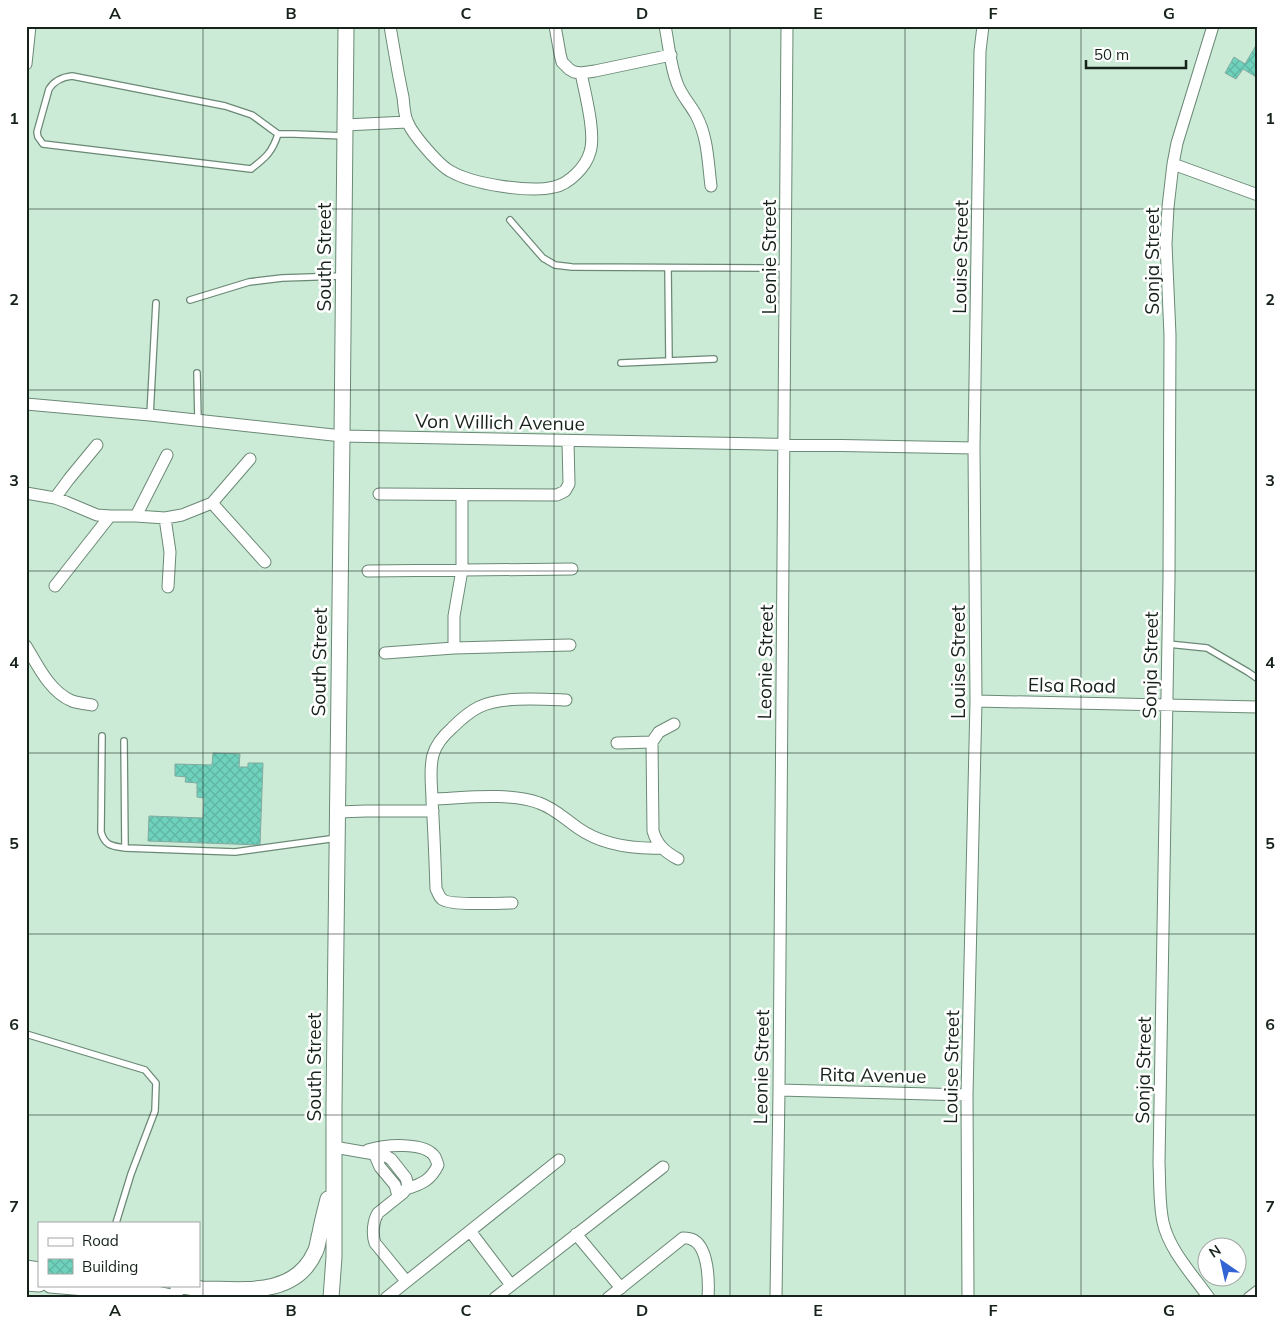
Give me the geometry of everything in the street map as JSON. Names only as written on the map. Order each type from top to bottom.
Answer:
[{"type":"street","points":[[26,64],[27,40],[30,26]]},
{"type":"street","name":"South Street","points":[[331,1298],[334,1257],[346,26]]},
{"type":"street","points":[[390,26],[407,122],[441,166],[456,175],[470,180],[495,186],[553,188],[572,178],[586,161],[592,145],[592,132],[581,73]]},
{"type":"street","points":[[555,26],[562,62],[574,72],[595,71],[671,55]]},
{"type":"street","points":[[665,26],[677,83],[681,93],[697,116],[702,132],[707,150],[711,186]]},
{"type":"street","name":"Leonie Street","points":[[776,1298],[788,26]]},
{"type":"street","name":"Louise Street","points":[[968,1298],[967,1095],[976,701],[974,448],[980,51],[983,26]]},
{"type":"street","name":"Sonja Street","points":[[1209,1298],[1177,1253],[1163,1224],[1160,1206],[1159,1163],[1170,413],[1170,335],[1166,244],[1168,207],[1177,143],[1213,26]]},
{"type":"street","points":[[345,130],[407,122]]},
{"type":"street","points":[[1173,164],[1258,195]]},
{"type":"street","name":"Von Willich Avenue","points":[[26,404],[342,436],[974,448]]},
{"type":"street","points":[[379,494],[561,494],[568,488],[569,484],[568,441]]},
{"type":"street","points":[[55,498],[97,445]]},
{"type":"street","points":[[136,516],[167,455]]},
{"type":"street","points":[[26,493],[55,498],[97,515],[165,518],[182,515],[212,503],[250,458]]},
{"type":"street","points":[[454,648],[454,616],[462,570],[462,495]]},
{"type":"street","points":[[212,503],[265,562]]},
{"type":"street","points":[[55,586],[110,516]]},
{"type":"street","points":[[165,518],[170,552],[168,587]]},
{"type":"street","points":[[368,571],[572,569]]},
{"type":"street","points":[[385,653],[454,648],[570,645]]},
{"type":"street","points":[[26,646],[50,684],[56,690],[74,702],[92,705]]},
{"type":"street","points":[[512,903],[456,903],[441,899],[436,889],[433,754],[438,742],[454,725],[479,707],[504,701],[566,700]]},
{"type":"street","name":"Elsa Road","points":[[976,701],[1258,707]]},
{"type":"street","points":[[674,724],[659,732],[652,742],[653,831],[655,839],[662,848],[678,859]]},
{"type":"street","points":[[617,743],[652,742]]},
{"type":"street","points":[[338,812],[433,805],[493,797],[524,799],[538,802],[548,807],[579,829],[599,840],[638,848],[662,848]]},
{"type":"street","name":"Rita Avenue","points":[[779,1090],[967,1095]]},
{"type":"street","points":[[362,1152],[372,1148],[389,1146],[420,1147],[430,1152],[435,1157],[438,1165],[434,1174],[422,1184],[402,1193],[375,1217],[374,1240],[406,1281]]},
{"type":"street","points":[[334,1147],[374,1153],[380,1167],[402,1193]]},
{"type":"street","points":[[386,1298],[559,1160]]},
{"type":"street","points":[[495,1298],[663,1167]]},
{"type":"street","points":[[201,1289],[274,1287],[298,1274],[308,1264],[316,1251],[334,1171]]},
{"type":"street","points":[[470,1231],[511,1285]]},
{"type":"street","points":[[576,1234],[621,1288]]},
{"type":"street","points":[[608,1298],[683,1238],[691,1238],[697,1242],[704,1256],[709,1280],[708,1298]]},
{"type":"street","points":[[68,1286],[104,1288],[176,1298]]},
{"type":"street","points":[[183,1286],[201,1289],[229,1298]]},
{"type":"street","points":[[1249,1298],[1258,1291]]},
{"type":"lane","points":[[278,134],[274,146],[267,156],[251,169],[43,144],[37,132],[52,84],[63,77],[72,76],[224,106],[252,115],[278,134],[345,130]]},
{"type":"lane","points":[[510,220],[543,258],[555,265],[572,268],[786,268]]},
{"type":"lane","points":[[668,268],[669,361]]},
{"type":"lane","points":[[190,300],[249,282],[282,278],[344,276]]},
{"type":"lane","points":[[150,416],[156,303]]},
{"type":"lane","points":[[621,363],[714,360]]},
{"type":"lane","points":[[197,373],[198,421]]},
{"type":"lane","points":[[1168,644],[1207,648],[1258,679]]},
{"type":"lane","points":[[102,736],[101,832],[105,842],[110,845],[125,848],[235,852],[337,838]]},
{"type":"lane","points":[[124,741],[125,848]]},
{"type":"lane","points":[[26,1034],[145,1070],[156,1083],[155,1111],[131,1174],[116,1222]]},
{"type":"building","points":[[1258,42],[1258,78],[1243,69],[1236,79],[1225,73],[1234,57],[1245,64]]},
{"type":"building","points":[[213,753],[240,754],[239,767],[248,767],[248,763],[263,763],[260,845],[148,841],[149,816],[203,818],[204,798],[197,797],[197,783],[185,782],[186,777],[175,776],[175,764],[212,765]]}]
